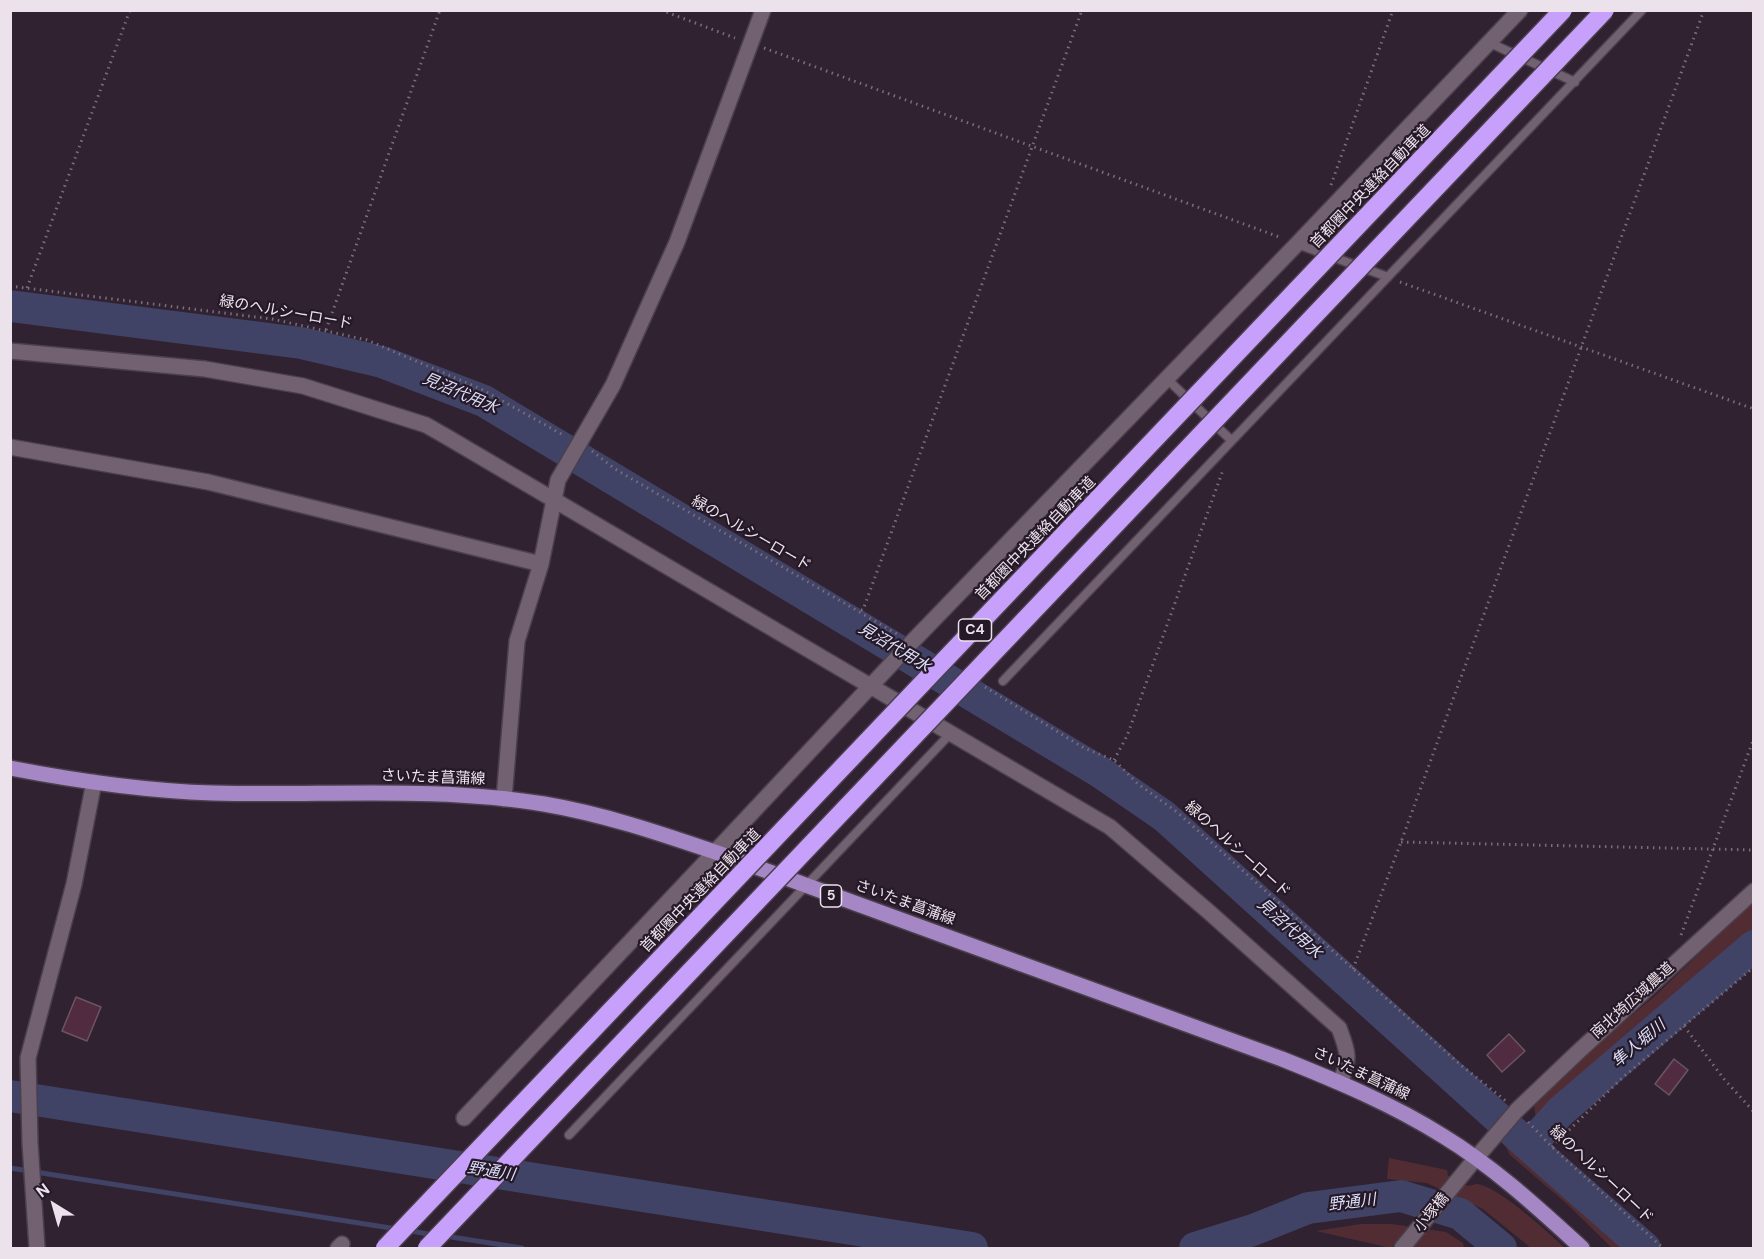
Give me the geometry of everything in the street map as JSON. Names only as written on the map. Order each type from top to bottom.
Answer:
[{"type":"highway","name":"首都圏中央連絡自動車道","points":[[386,1248],[1563,10]]},
{"type":"highway","name":"C4","points":[[427,1248],[1605,10]]},
{"type":"main road","name":"さいたま菖蒲線","points":[[10,768],[94,782],[211,793],[431,795],[504,799],[544,804],[632,825],[715,852],[1340,1082],[1444,1136],[1476,1158],[1523,1196],[1582,1248]]},
{"type":"street","points":[[504,799],[518,641],[541,564],[558,480],[613,385],[677,242],[763,10]]},
{"type":"street","points":[[464,1118],[912,642],[1337,203],[1520,10]]},
{"type":"street","points":[[10,351],[205,369],[303,386],[426,425],[1110,826],[1339,1028],[1348,1051],[1347,1066],[1340,1082]]},
{"type":"street","points":[[10,447],[208,482],[541,564]]},
{"type":"street","points":[[37,1248],[30,1143],[28,1058],[74,884],[94,782]]},
{"type":"street","name":"南北埼広域農道","points":[[1476,1158],[1516,1111],[1754,891]]},
{"type":"street","name":"小塚橋","points":[[1402,1248],[1476,1158]]},
{"type":"lane","points":[[1003,681],[1642,10]]},
{"type":"lane","points":[[1490,43],[1575,82]]},
{"type":"lane","points":[[1297,244],[1388,277]]},
{"type":"lane","points":[[1167,379],[1231,440]]},
{"type":"lane","points":[[569,1135],[951,733]]},
{"type":"path","points":[[27,288],[130,10]]},
{"type":"path","points":[[326,330],[440,10]]},
{"type":"path","points":[[661,10],[1297,244]]},
{"type":"path","points":[[859,610],[863,610],[1082,10]]},
{"type":"path","points":[[1337,203],[1330,187],[1394,10]]},
{"type":"path","points":[[1353,969],[1704,10]]},
{"type":"path","points":[[1388,277],[1754,409]]},
{"type":"path","name":"緑のヘルシーロード","points":[[10,286],[272,319],[367,340],[481,389],[902,636]]},
{"type":"path","points":[[1114,760],[1127,736],[1222,472],[1231,440]]},
{"type":"path","name":"緑のヘルシーロード","points":[[982,685],[1084,748],[1114,760],[1138,784],[1177,812],[1462,1066],[1516,1111],[1552,1148],[1662,1248]]},
{"type":"path","points":[[1681,935],[1754,738]]},
{"type":"path","points":[[1401,842],[1754,850]]},
{"type":"path","points":[[1552,1148],[1622,1078],[1754,967]]},
{"type":"path","points":[[1684,1026],[1724,1079],[1754,1112]]},
{"type":"shaded area","points":[[1753,902],[1753,939],[1592,1075],[1551,1116],[1551,1126],[1557,1125],[1609,1076],[1753,953],[1753,961],[1611,1082],[1565,1129],[1553,1138],[1536,1120],[1534,1106],[1590,1050],[1655,996]]},
{"type":"shaded area","points":[[1508,1138],[1629,1248],[1612,1248],[1567,1204],[1510,1155],[1505,1145]]},
{"type":"shaded area","points":[[1389,1158],[1447,1170],[1448,1176],[1468,1186],[1477,1184],[1486,1187],[1523,1211],[1565,1248],[1531,1248],[1483,1209],[1427,1183],[1387,1179]]},
{"type":"shaded area","points":[[1361,1224],[1392,1224],[1446,1232],[1463,1243],[1464,1248],[1410,1248],[1397,1241],[1391,1248],[1316,1231]]},
{"type":"building","points":[[76,997],[101,1007],[87,1041],[62,1031]]},
{"type":"building","points":[[1509,1034],[1525,1051],[1502,1072],[1487,1055]]},
{"type":"building","points":[[1674,1059],[1688,1070],[1669,1095],[1655,1084]]},
{"type":"waterway","name":"見沼代用水","points":[[10,306],[301,343],[382,362],[484,401],[1100,772],[1164,816],[1645,1248]]},
{"type":"waterway","name":"隼人堀川","points":[[1529,1146],[1561,1111],[1754,946]]},
{"type":"waterway","name":"野通川","points":[[10,1096],[972,1248]]},
{"type":"waterway","points":[[10,1168],[397,1229]]},
{"type":"waterway","name":"野通川","points":[[1195,1248],[1253,1230],[1308,1208],[1401,1196],[1460,1214],[1501,1248]]},
{"type":"waterway","points":[[406,1230],[433,1235]]},
{"type":"waterway","points":[[445,1236],[522,1248]]},
{"type":"waterway","points":[[1476,1248],[1488,1236]]}]
